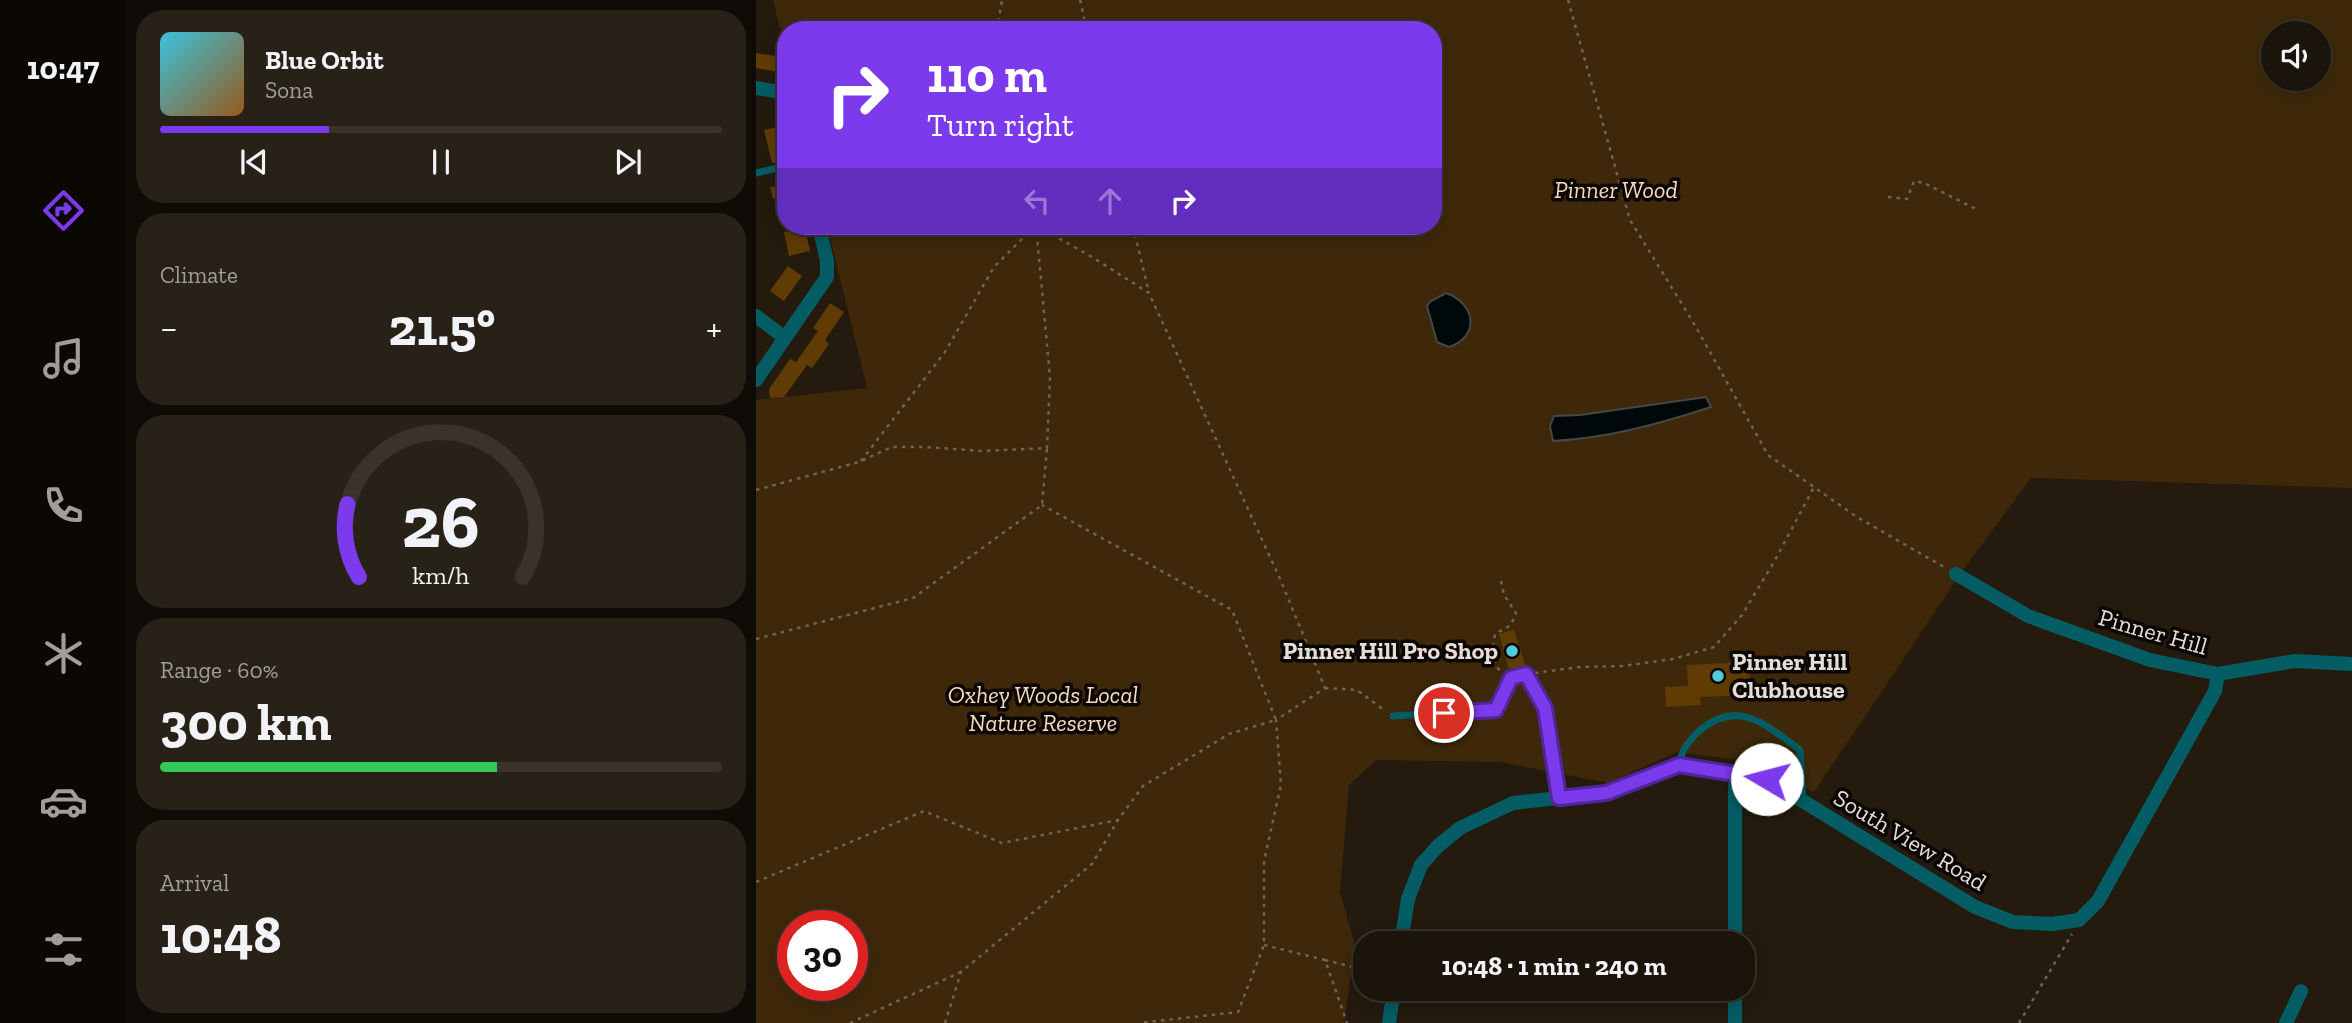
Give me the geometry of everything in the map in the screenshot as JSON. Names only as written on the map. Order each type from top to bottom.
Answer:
[{"type":"street","points":[[756,88],[777,92]]},
{"type":"street","points":[[756,380],[827,277],[827,261],[821,235]]},
{"type":"street","points":[[756,316],[785,338]]},
{"type":"street","name":"Pinner Hill","points":[[1956,573],[2028,616],[2150,660],[2218,674],[2295,662],[2352,664]]},
{"type":"street","points":[[2076,920],[2080,920],[2098,901],[2215,691],[2218,674]]},
{"type":"street","points":[[1403,931],[1406,908],[1421,865],[1460,828],[1513,803],[1606,793],[1679,765]]},
{"type":"street","name":"South View Road","points":[[1679,765],[1767,779],[1975,907],[2012,922],[2052,924],[2076,920]]},
{"type":"street","points":[[1735,775],[1735,931]]},
{"type":"street","points":[[2286,1023],[2301,991]]},
{"type":"street","points":[[1389,1023],[1392,1001]]},
{"type":"street","points":[[1735,1001],[1735,1023]]},
{"type":"lane","points":[[756,173],[777,168]]},
{"type":"lane","points":[[1393,716],[1496,710],[1511,678],[1526,674],[1545,708],[1559,798]]},
{"type":"lane","points":[[1679,765],[1681,753],[1703,728],[1718,719],[1746,715],[1759,720],[1800,750],[1804,803]]},
{"type":"path","points":[[999,21],[1002,0]]},
{"type":"path","points":[[1080,0],[1085,21]]},
{"type":"path","points":[[1568,0],[1630,220],[1693,322],[1768,455],[1857,517],[1956,573]]},
{"type":"path","points":[[1888,197],[1907,199],[1914,181],[1924,183],[1979,210]]},
{"type":"path","points":[[859,463],[945,352],[994,267],[1027,235]]},
{"type":"path","points":[[756,639],[913,598],[1042,505],[1050,377],[1037,235]]},
{"type":"path","points":[[1052,235],[1149,293]]},
{"type":"path","points":[[1135,235],[1149,293],[1281,581],[1325,688]]},
{"type":"path","points":[[756,490],[859,463],[892,447],[982,451],[1047,448]]},
{"type":"path","points":[[1526,674],[1674,659],[1714,647],[1742,615],[1814,487]]},
{"type":"path","points":[[1042,505],[1232,610],[1276,720],[1281,785],[1264,860],[1264,945],[1238,1012],[1139,1023]]},
{"type":"path","points":[[1501,581],[1504,595],[1516,613],[1511,625],[1495,634],[1492,654],[1496,668],[1511,678]]},
{"type":"path","points":[[1385,646],[1394,657],[1432,649],[1465,659],[1492,654]]},
{"type":"path","points":[[850,1023],[961,972],[1092,864],[1118,820],[1143,786],[1228,734],[1276,720],[1325,688],[1357,690],[1393,716]]},
{"type":"path","points":[[756,881],[924,811],[1002,843],[1118,820]]},
{"type":"path","points":[[2019,1023],[2072,934],[2076,920]]},
{"type":"path","points":[[1264,945],[1353,967]]},
{"type":"path","points":[[1325,960],[1347,1023]]},
{"type":"path","points":[[945,1023],[961,972]]},
{"type":"green space","points":[[773,0],[2352,0],[2352,488],[2031,478],[1966,566],[1814,792],[1755,762],[1677,752],[1608,783],[1500,762],[1376,760],[1349,785],[1340,892],[1353,938],[1353,959],[1344,1023],[756,1023],[756,400],[867,388],[829,235],[1442,235],[1442,21],[778,21]]},
{"type":"shaded area","points":[[1446,293],[1463,304],[1470,320],[1466,335],[1449,347],[1437,342],[1427,306]]},
{"type":"shaded area","points":[[1706,397],[1711,407],[1672,419],[1613,433],[1553,441],[1550,426],[1554,416],[1580,415]]},
{"type":"building","points":[[756,53],[777,56],[777,72],[756,68]]},
{"type":"building","points":[[777,127],[777,162],[772,163],[764,130]]},
{"type":"building","points":[[777,186],[777,198],[773,199],[770,187]]},
{"type":"building","points":[[785,235],[807,235],[810,251],[789,256]]},
{"type":"building","points":[[788,266],[802,276],[784,301],[770,291]]},
{"type":"building","points":[[830,303],[844,312],[825,340],[829,344],[812,368],[807,365],[784,397],[770,398],[769,389],[790,359],[796,362],[818,331],[813,328]]},
{"type":"building","name":"Pinner Hill Pro Shop","points":[[1514,630],[1526,668],[1510,672],[1499,634]]},
{"type":"building","name":"Pinner Hill Clubhouse","points":[[1749,662],[1751,695],[1700,697],[1701,705],[1666,707],[1665,687],[1688,686],[1687,665]]},
{"type":"place","name":"Pinner Hill Pro Shop","points":[[1512,651]]},
{"type":"place","name":"Pinner Hill Clubhouse","points":[[1718,676]]},
{"type":"route","points":[[1444,713],[1496,710],[1511,678],[1526,674],[1545,708],[1559,798],[1606,793],[1679,765],[1767,779]]},
{"type":"park label","name":"Pinner Wood","points":[[1616,190]]},
{"type":"park label","name":"Oxhey Woods Local Nature Reserve","points":[[1043,709]]}]
